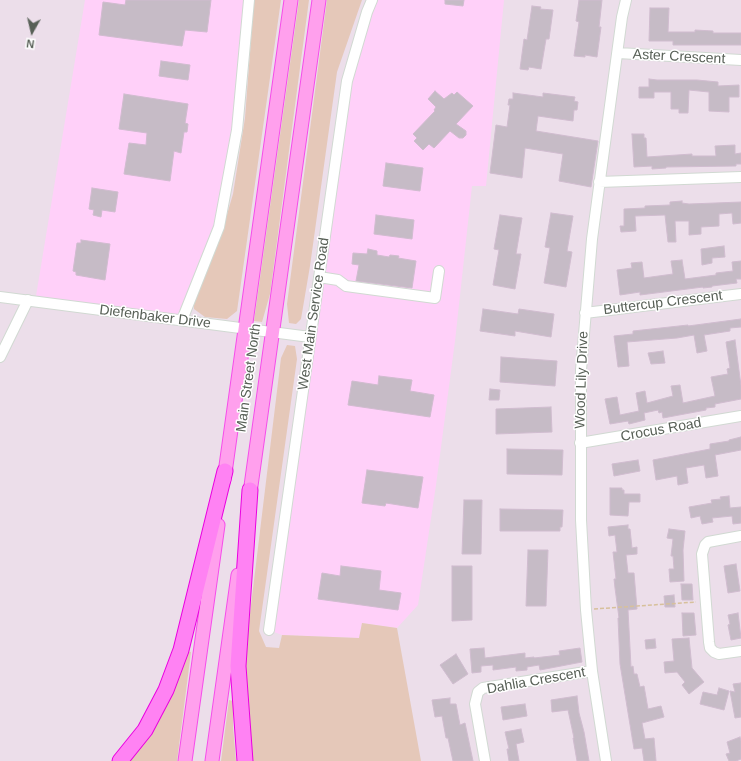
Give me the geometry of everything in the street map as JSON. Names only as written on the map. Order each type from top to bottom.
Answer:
[{"type":"highway","points":[[120,761],[145,730],[166,690],[181,650],[225,471]]},
{"type":"highway","points":[[245,761],[238,666],[250,490]]},
{"type":"main road","name":"Main Street North","points":[[185,761],[291,0]]},
{"type":"main road","name":"Main Street North","points":[[212,761],[319,0]]},
{"type":"street","points":[[182,320],[219,227],[237,130],[249,0]]},
{"type":"street","name":"West Main Service Road","points":[[269,630],[347,82],[367,12],[372,0]]},
{"type":"street","name":"Wood Lily Drive","points":[[606,761],[592,671],[581,533],[581,370],[592,239],[622,17],[626,0]]},
{"type":"street","name":"Aster Crescent","points":[[618,53],[741,60]]},
{"type":"street","points":[[599,182],[741,178]]},
{"type":"street","points":[[319,277],[338,280],[346,286],[435,298],[439,271]]},
{"type":"street","name":"Buttercup Crescent","points":[[585,313],[741,294]]},
{"type":"street","name":"Diefenbaker Drive","points":[[0,297],[310,337]]},
{"type":"street","points":[[0,357],[28,300]]},
{"type":"street","name":"Crocus Road","points":[[580,443],[741,416]]},
{"type":"street","points":[[741,536],[712,541],[705,545],[702,554],[710,648],[719,654],[741,651]]},
{"type":"street","name":"Dahlia Crescent","points":[[485,761],[475,704],[478,692],[483,688],[592,671]]},
{"type":"path","points":[[586,610],[706,601]]},
{"type":"shaded area","points":[[85,0],[249,0],[237,130],[219,227],[182,320],[35,302]]},
{"type":"shaded area","points":[[254,0],[281,0],[237,311],[227,319],[205,317],[194,309],[194,298],[221,235],[233,194],[245,118]]},
{"type":"shaded area","points":[[299,0],[309,0],[270,294],[262,322],[254,321]]},
{"type":"shaded area","points":[[327,0],[362,0],[337,72],[310,266],[301,319],[296,324],[289,323],[287,304]]},
{"type":"shaded area","points":[[372,0],[504,0],[486,186],[472,186],[455,341],[418,605],[397,628],[362,623],[359,638],[282,635],[269,630],[347,81]]},
{"type":"shaded area","points":[[287,345],[295,346],[297,359],[259,631],[266,647],[279,648],[282,635],[359,638],[362,623],[397,628],[421,761],[251,761],[245,688],[247,638],[281,358]]},
{"type":"shaded area","points":[[186,651],[191,652],[177,761],[128,761],[147,739],[169,700],[180,674]]},
{"type":"shaded area","points":[[229,700],[233,701],[233,727],[236,761],[221,761]]},
{"type":"building","points":[[126,0],[211,0],[207,32],[185,30],[182,46],[99,35],[103,2],[125,5]]},
{"type":"building","points":[[445,0],[464,0],[463,6],[445,4]]},
{"type":"building","points":[[579,0],[602,0],[599,27],[601,27],[597,57],[585,55],[585,57],[574,56],[579,22],[576,21]]},
{"type":"building","points":[[532,6],[541,7],[540,9],[553,10],[549,39],[546,39],[541,69],[529,67],[528,70],[520,69],[524,39],[527,40]]},
{"type":"building","points":[[650,8],[669,8],[668,32],[695,32],[695,30],[713,31],[713,33],[741,33],[741,45],[673,45],[673,41],[649,41]]},
{"type":"building","points":[[161,61],[190,65],[188,80],[159,76]]},
{"type":"building","points":[[649,79],[718,82],[718,86],[739,85],[739,97],[729,97],[729,112],[709,111],[709,92],[689,90],[688,113],[679,113],[679,109],[671,109],[671,92],[654,92],[654,98],[639,98],[639,87],[649,87]]},
{"type":"building","points":[[435,91],[444,99],[452,93],[454,95],[457,92],[473,106],[456,124],[466,131],[466,135],[463,138],[459,138],[450,131],[434,148],[429,144],[423,150],[414,141],[417,138],[413,134],[435,111],[434,110],[436,107],[428,99]]},
{"type":"building","points":[[513,93],[543,97],[543,93],[575,97],[574,101],[578,102],[577,110],[574,110],[573,121],[538,116],[536,131],[598,141],[591,187],[559,181],[563,154],[525,148],[522,178],[490,173],[496,125],[507,127],[510,105],[508,105],[509,99],[513,99]]},
{"type":"building","points":[[124,94],[188,104],[185,123],[188,124],[187,132],[184,132],[181,153],[174,151],[170,181],[124,174],[129,143],[146,145],[147,133],[119,129]]},
{"type":"building","points":[[632,134],[644,134],[644,138],[646,138],[647,157],[692,154],[692,156],[716,156],[715,146],[735,145],[735,154],[741,153],[741,164],[736,164],[736,166],[666,167],[652,169],[652,166],[634,167]]},
{"type":"building","points":[[386,163],[423,168],[420,191],[383,186]]},
{"type":"building","points":[[92,188],[118,192],[115,212],[102,210],[101,217],[93,215],[94,210],[89,209]]},
{"type":"building","points":[[682,201],[682,203],[689,204],[741,202],[741,223],[733,224],[732,213],[719,214],[719,226],[701,227],[701,234],[689,235],[689,221],[675,221],[676,242],[668,242],[665,215],[635,216],[636,231],[621,232],[620,226],[624,226],[624,209],[670,205],[670,202]]},
{"type":"building","points":[[551,213],[573,216],[567,251],[572,252],[566,287],[544,283],[550,248],[545,247]]},
{"type":"building","points":[[376,215],[414,220],[412,239],[374,234]]},
{"type":"building","points":[[500,215],[522,218],[516,254],[521,254],[515,289],[493,285],[499,250],[494,249]]},
{"type":"building","points":[[81,240],[110,244],[105,280],[76,275],[76,272],[73,271],[77,243],[81,243]]},
{"type":"building","points":[[724,246],[725,257],[712,258],[712,263],[702,265],[701,249]]},
{"type":"building","points":[[368,249],[377,251],[377,255],[389,257],[390,255],[399,256],[398,258],[416,261],[412,288],[356,281],[359,265],[352,264],[353,253],[367,254]]},
{"type":"building","points":[[682,260],[685,279],[733,271],[732,262],[741,261],[741,279],[736,279],[737,283],[712,287],[640,295],[640,292],[620,295],[617,270],[632,268],[631,263],[642,262],[644,278],[673,274],[671,261]]},
{"type":"building","points":[[483,309],[518,314],[519,309],[554,314],[551,337],[515,331],[515,336],[480,331]]},
{"type":"building","points":[[741,319],[741,327],[730,328],[730,331],[704,335],[707,351],[697,353],[694,335],[677,338],[627,342],[629,366],[618,367],[614,336],[633,334],[633,331]]},
{"type":"building","points":[[735,340],[741,386],[741,399],[715,404],[715,407],[706,408],[706,410],[663,418],[662,412],[659,413],[658,410],[644,413],[645,420],[629,424],[628,421],[610,424],[605,399],[617,397],[620,415],[639,411],[636,393],[645,391],[647,403],[673,396],[671,386],[680,385],[683,403],[715,396],[711,377],[728,374],[727,369],[730,368],[726,342]]},
{"type":"building","points":[[663,351],[665,363],[651,364],[648,353]]},
{"type":"building","points":[[501,357],[557,361],[555,386],[500,382]]},
{"type":"building","points":[[379,376],[412,380],[410,391],[434,395],[430,417],[348,405],[352,381],[378,385]]},
{"type":"building","points":[[490,389],[500,390],[499,400],[489,400]]},
{"type":"building","points":[[551,407],[552,432],[496,434],[496,409]]},
{"type":"building","points":[[741,437],[741,450],[715,455],[718,476],[706,478],[704,465],[686,468],[688,483],[678,485],[677,476],[656,480],[653,460],[710,449],[710,444],[729,441]]},
{"type":"building","points":[[507,449],[563,450],[562,475],[507,474]]},
{"type":"building","points":[[638,460],[640,471],[614,476],[612,464]]},
{"type":"building","points":[[367,470],[423,477],[418,508],[386,503],[385,506],[362,503]]},
{"type":"building","points":[[610,488],[622,488],[622,490],[624,490],[624,494],[640,494],[640,502],[629,502],[628,516],[610,515]]},
{"type":"building","points":[[729,496],[730,508],[741,507],[741,523],[733,524],[732,516],[712,518],[713,522],[702,524],[700,516],[691,518],[689,507],[712,503],[711,500]]},
{"type":"building","points":[[464,500],[482,500],[481,554],[462,554]]},
{"type":"building","points":[[500,509],[563,510],[562,527],[560,527],[560,531],[500,531]]},
{"type":"building","points":[[628,525],[628,529],[630,529],[632,548],[637,547],[637,554],[626,555],[628,573],[634,573],[637,609],[628,610],[631,667],[633,666],[634,674],[637,674],[640,687],[644,686],[648,709],[661,706],[664,717],[642,723],[645,739],[654,738],[656,761],[644,761],[642,748],[634,749],[620,664],[619,618],[614,579],[616,579],[613,552],[617,552],[615,535],[609,536],[608,527]]},
{"type":"building","points":[[669,529],[685,531],[683,550],[684,581],[670,582],[669,569],[674,569],[673,556],[671,556],[673,539],[667,538]]},
{"type":"building","points":[[528,550],[548,550],[546,606],[526,606]]},
{"type":"building","points":[[736,564],[740,591],[728,593],[724,566]]},
{"type":"building","points":[[341,566],[381,571],[379,590],[401,593],[398,610],[318,599],[322,573],[340,576]]},
{"type":"building","points":[[452,566],[472,566],[472,620],[452,621]]},
{"type":"building","points":[[681,584],[692,584],[693,600],[682,600]]},
{"type":"building","points":[[674,595],[675,607],[665,607],[664,596]]},
{"type":"building","points":[[682,613],[694,613],[696,635],[683,636]]},
{"type":"building","points":[[738,613],[741,638],[731,640],[728,615]]},
{"type":"building","points":[[689,638],[692,668],[704,682],[689,694],[682,685],[685,682],[677,672],[665,673],[664,662],[674,661],[672,639]]},
{"type":"building","points":[[655,639],[656,648],[646,649],[645,640]]},
{"type":"building","points":[[484,648],[485,658],[525,653],[525,658],[534,658],[560,655],[559,651],[580,648],[582,662],[540,670],[539,665],[527,667],[527,670],[516,671],[516,667],[493,670],[493,665],[481,666],[481,672],[472,673],[470,649]]},
{"type":"building","points":[[456,654],[468,674],[453,684],[440,665]]},
{"type":"building","points":[[741,683],[741,717],[735,718],[730,691],[735,692],[733,684]]},
{"type":"building","points":[[719,688],[729,691],[724,710],[700,704],[703,692],[717,695]]},
{"type":"building","points":[[577,696],[589,761],[577,761],[568,710],[552,712],[551,700]]},
{"type":"building","points":[[450,698],[450,704],[456,704],[460,725],[465,723],[473,761],[453,761],[448,738],[446,738],[442,716],[435,717],[432,700]]},
{"type":"building","points":[[525,704],[527,716],[503,720],[501,707]]},
{"type":"building","points":[[521,729],[524,742],[516,744],[519,761],[509,761],[507,749],[509,749],[505,732]]},
{"type":"building","points":[[740,737],[741,759],[729,761],[726,754],[730,753],[727,742]]}]
